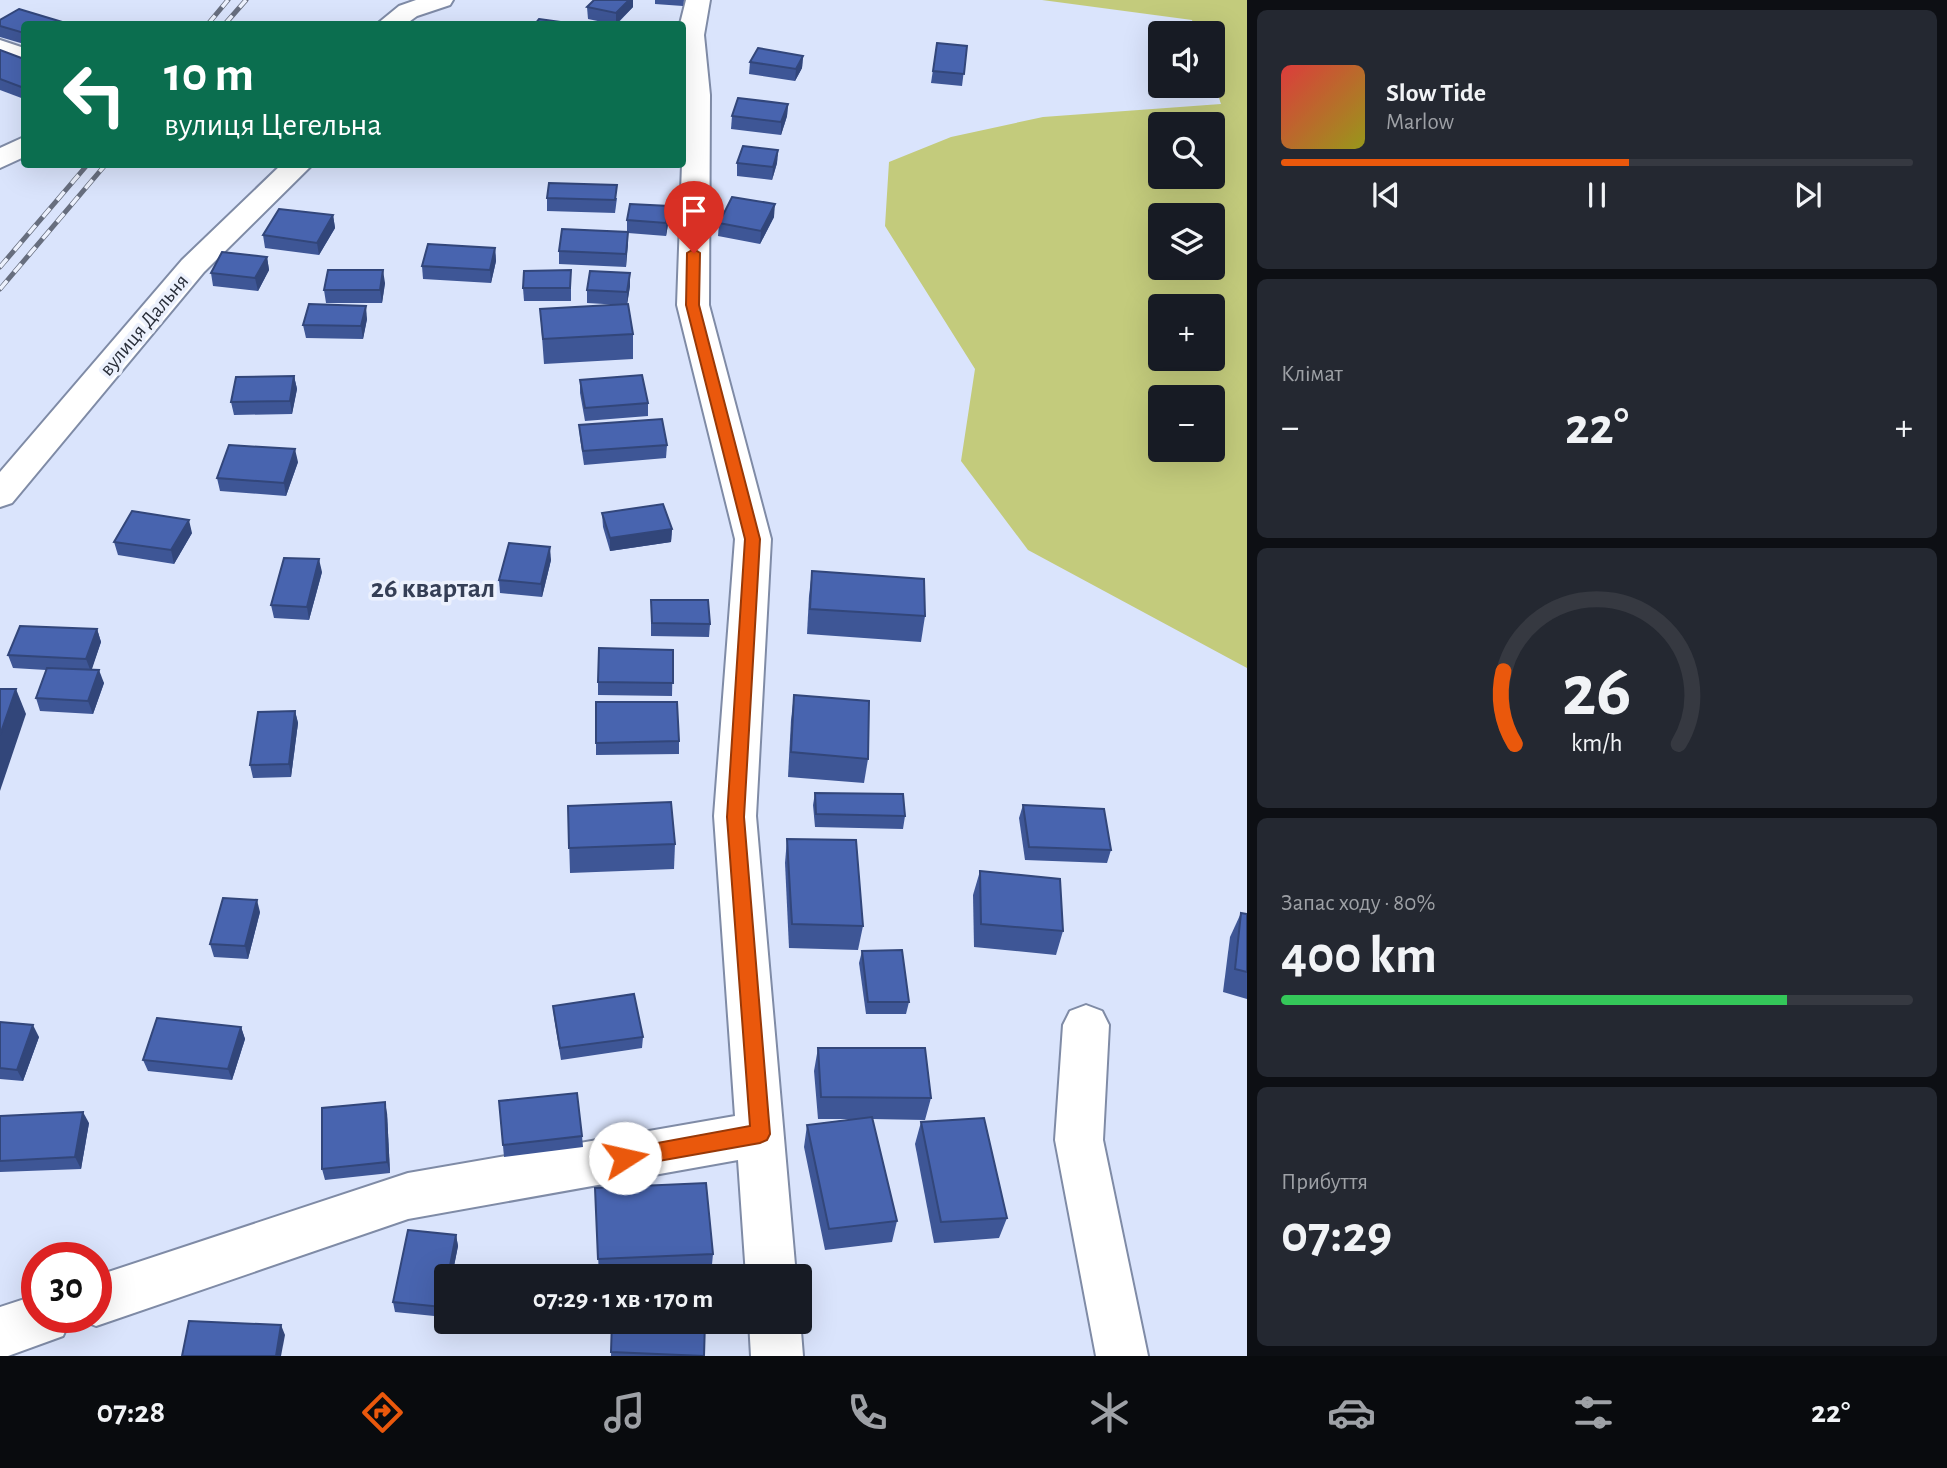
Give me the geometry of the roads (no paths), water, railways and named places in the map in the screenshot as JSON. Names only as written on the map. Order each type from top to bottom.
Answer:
[{"type":"street","points":[[394,21],[408,10],[441,0]]},
{"type":"street","points":[[698,0],[691,35],[697,95],[693,305],[753,539],[736,817],[770,1264]]},
{"type":"street","points":[[0,48],[21,56]]},
{"type":"street","points":[[0,135],[21,144]]},
{"type":"street","points":[[0,160],[21,147]]},
{"type":"street","name":"вулиця Дальня","points":[[0,495],[193,266],[295,168]]},
{"type":"street","points":[[1086,1025],[1079,1140],[1122,1356]]},
{"type":"street","points":[[112,1296],[408,1196],[760,1134]]},
{"type":"street","points":[[0,1333],[21,1326]]},
{"type":"street","points":[[776,1334],[777,1356]]},
{"type":"railway","points":[[210,21],[228,0]]},
{"type":"railway","points":[[228,21],[246,0]]},
{"type":"railway","points":[[0,267],[85,168]]},
{"type":"railway","points":[[0,289],[103,168]]},
{"type":"district","name":"26 квартал","points":[[433,589]]}]
